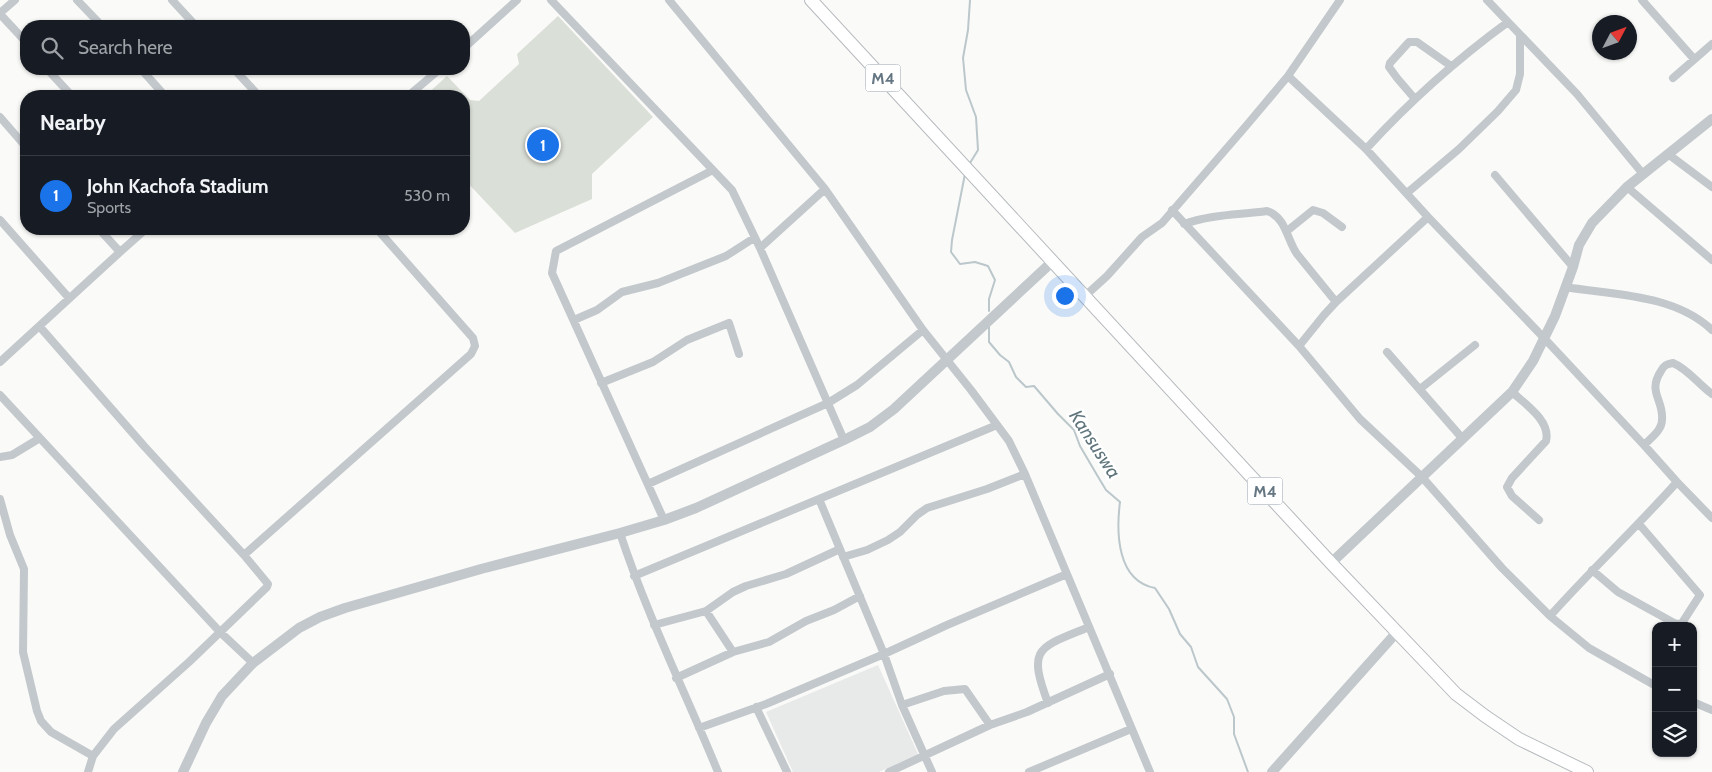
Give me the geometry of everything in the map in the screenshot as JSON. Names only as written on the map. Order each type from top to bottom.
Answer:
[{"type":"main road","name":"M4","points":[[811,0],[1331,562],[1456,694],[1519,738],[1587,772]]},
{"type":"street","points":[[15,0],[0,14],[20,36]]},
{"type":"street","points":[[77,0],[96,20]]},
{"type":"street","points":[[172,0],[190,20]]},
{"type":"street","points":[[470,42],[516,0]]},
{"type":"street","points":[[551,0],[732,190],[760,248],[844,440]]},
{"type":"street","points":[[669,0],[825,189],[923,330],[947,359],[1012,447],[1150,772]]},
{"type":"street","points":[[1086,296],[1142,237],[1162,223],[1288,76],[1340,0]]},
{"type":"street","points":[[1488,0],[1520,36],[1577,94],[1644,174]]},
{"type":"street","points":[[1642,0],[1694,59]]},
{"type":"street","points":[[1366,149],[1396,117],[1451,66],[1508,22]]},
{"type":"street","points":[[1406,193],[1473,136],[1516,90],[1520,74],[1520,36]]},
{"type":"street","points":[[1415,99],[1396,78],[1389,67],[1390,62],[1409,42],[1417,42],[1451,66]]},
{"type":"street","points":[[1673,78],[1712,44]]},
{"type":"street","points":[[53,75],[66,90]]},
{"type":"street","points":[[147,75],[160,90]]},
{"type":"street","points":[[240,75],[253,90]]},
{"type":"street","points":[[415,90],[433,75]]},
{"type":"street","points":[[1288,76],[1366,149],[1712,518]]},
{"type":"street","points":[[0,117],[20,140]]},
{"type":"street","points":[[1331,562],[1512,392],[1533,361],[1555,316],[1586,230],[1627,187],[1712,118]]},
{"type":"street","points":[[1668,154],[1712,187]]},
{"type":"street","points":[[664,520],[552,273],[556,251],[713,170]]},
{"type":"street","points":[[1495,175],[1573,267]]},
{"type":"street","points":[[1627,187],[1712,260]]},
{"type":"street","points":[[760,248],[825,189]]},
{"type":"street","points":[[1172,210],[1299,346],[1360,419],[1422,476],[1502,568],[1550,616],[1589,648],[1652,684]]},
{"type":"street","points":[[1287,231],[1313,210],[1323,213],[1342,227]]},
{"type":"street","points":[[1184,224],[1202,218],[1268,211],[1272,213],[1287,231],[1292,248],[1336,302]]},
{"type":"street","points":[[1299,346],[1336,302],[1428,217]]},
{"type":"street","points":[[0,220],[69,298]]},
{"type":"street","points":[[104,235],[120,252]]},
{"type":"street","points":[[0,362],[139,235]]},
{"type":"street","points":[[244,556],[471,354],[475,346],[473,338],[382,235]]},
{"type":"street","points":[[574,320],[597,310],[622,292],[658,283],[726,256],[754,238]]},
{"type":"street","points":[[183,772],[192,750],[222,696],[253,663],[299,628],[320,617],[345,608],[481,568],[664,520],[696,508],[844,440],[882,419],[1053,261]]},
{"type":"street","points":[[1565,287],[1632,296],[1668,305],[1689,314],[1712,330]]},
{"type":"street","points":[[601,383],[653,362],[687,340],[729,324],[739,354]]},
{"type":"street","points":[[40,326],[144,446],[267,582],[267,587],[114,729],[93,756],[88,772]]},
{"type":"street","points":[[648,484],[828,403],[857,386],[923,330]]},
{"type":"street","points":[[1420,389],[1474,345]]},
{"type":"street","points":[[1387,352],[1462,438]]},
{"type":"street","points":[[1644,445],[1658,430],[1662,422],[1662,413],[1655,390],[1657,376],[1663,367],[1673,363],[1680,366],[1712,394]]},
{"type":"street","points":[[1512,392],[1540,419],[1548,434],[1546,441],[1512,478],[1507,487],[1512,496],[1539,520]]},
{"type":"street","points":[[0,395],[220,632],[253,663]]},
{"type":"street","points":[[634,576],[997,425]]},
{"type":"street","points":[[0,457],[12,455],[40,438]]},
{"type":"street","points":[[654,624],[706,611],[733,592],[746,586],[786,574],[842,553],[867,550],[900,532],[927,508],[987,489],[1025,474]]},
{"type":"street","points":[[1550,616],[1677,482]]},
{"type":"street","points":[[818,499],[884,654],[902,705],[932,772]]},
{"type":"street","points":[[0,500],[10,535],[24,569],[23,652],[37,711],[41,721],[51,732],[93,756]]},
{"type":"street","points":[[1592,570],[1624,596],[1676,624],[1682,623],[1700,595],[1639,524]]},
{"type":"street","points":[[620,533],[634,576],[676,678],[718,772]]},
{"type":"street","points":[[699,728],[884,654],[1067,574]]},
{"type":"street","points":[[676,678],[733,652],[773,640],[806,621],[834,610],[860,596]]},
{"type":"street","points":[[706,611],[733,652]]},
{"type":"street","points":[[1048,703],[1037,666],[1038,656],[1050,644],[1089,627]]},
{"type":"street","points":[[1272,772],[1397,632]]},
{"type":"street","points":[[889,772],[990,725],[1048,703],[1110,674]]},
{"type":"street","points":[[902,705],[944,691],[965,689],[990,725]]},
{"type":"street","points":[[1697,704],[1712,710]]},
{"type":"street","points":[[756,706],[787,772]]},
{"type":"street","points":[[1029,772],[1132,729]]},
{"type":"shaded area","points":[[558,16],[653,117],[592,174],[592,199],[515,233],[470,185],[470,100],[479,101],[519,64],[517,54]]},
{"type":"shaded area","points":[[447,76],[460,90],[432,90]]},
{"type":"shaded area","points":[[878,665],[918,754],[879,772],[793,772],[766,712]]},
{"type":"waterway","name":"Kansuswa","points":[[970,0],[968,30],[963,58],[966,90],[976,117],[978,150],[970,163]]},
{"type":"waterway","name":"Kansuswa","points":[[965,174],[951,252],[960,264],[975,262],[988,266],[995,280],[989,299],[989,311]]},
{"type":"waterway","name":"Kansuswa","points":[[989,327],[989,342],[1009,362],[1016,377],[1026,387],[1034,386],[1074,430],[1080,446],[1106,490],[1120,502],[1119,541],[1126,566],[1142,584],[1155,588],[1169,609],[1180,634],[1191,647],[1198,667],[1227,699],[1234,717],[1234,734],[1248,772]]},
{"type":"place","name":"John Kachofa Stadium","points":[[543,145]]}]
